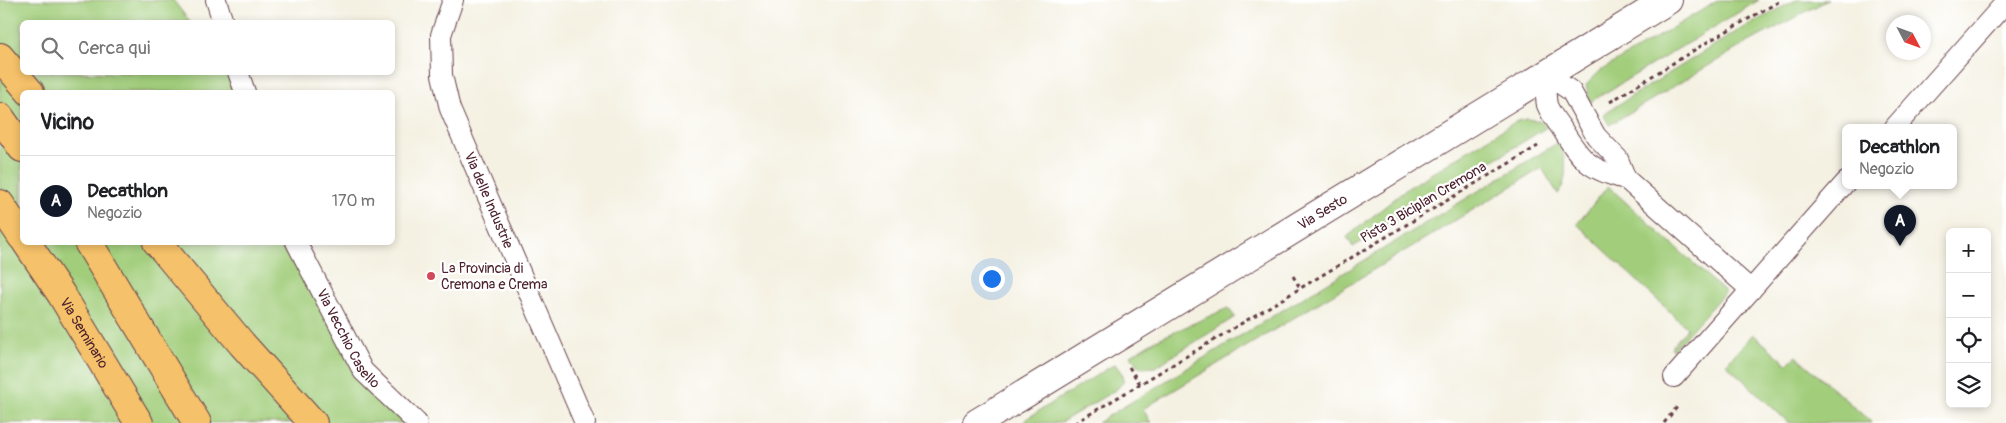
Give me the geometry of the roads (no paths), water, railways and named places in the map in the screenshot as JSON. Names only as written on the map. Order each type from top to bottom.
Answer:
[{"type":"main road","points":[[0,57],[28,90]]},
{"type":"main road","points":[[0,117],[20,145]]},
{"type":"main road","points":[[0,204],[20,234]]},
{"type":"main road","name":"Via Seminario","points":[[28,245],[116,382],[139,423]]},
{"type":"main road","points":[[90,245],[197,423]]},
{"type":"main road","points":[[160,245],[242,344],[313,423]]},
{"type":"street","name":"Via Sesto","points":[[977,423],[1668,0]]},
{"type":"lane","points":[[216,0],[222,20]]},
{"type":"lane","name":"Via delle Industrie","points":[[454,0],[441,35],[442,75],[450,109],[585,423]]},
{"type":"lane","points":[[1898,124],[2006,2]]},
{"type":"lane","points":[[1546,74],[1570,91],[1596,136],[1618,159],[1626,179],[1751,290]]},
{"type":"lane","points":[[1546,74],[1547,105],[1583,161],[1608,175],[1626,179]]},
{"type":"lane","points":[[239,75],[244,90]]},
{"type":"lane","points":[[1674,377],[1842,187]]},
{"type":"lane","name":"Via Vecchio Casello","points":[[298,245],[364,371],[417,423]]},
{"type":"place","name":"Decathlon","points":[[1900,246]]},
{"type":"place","name":"La Provincia di Cremona e Crema","points":[[431,276]]}]
